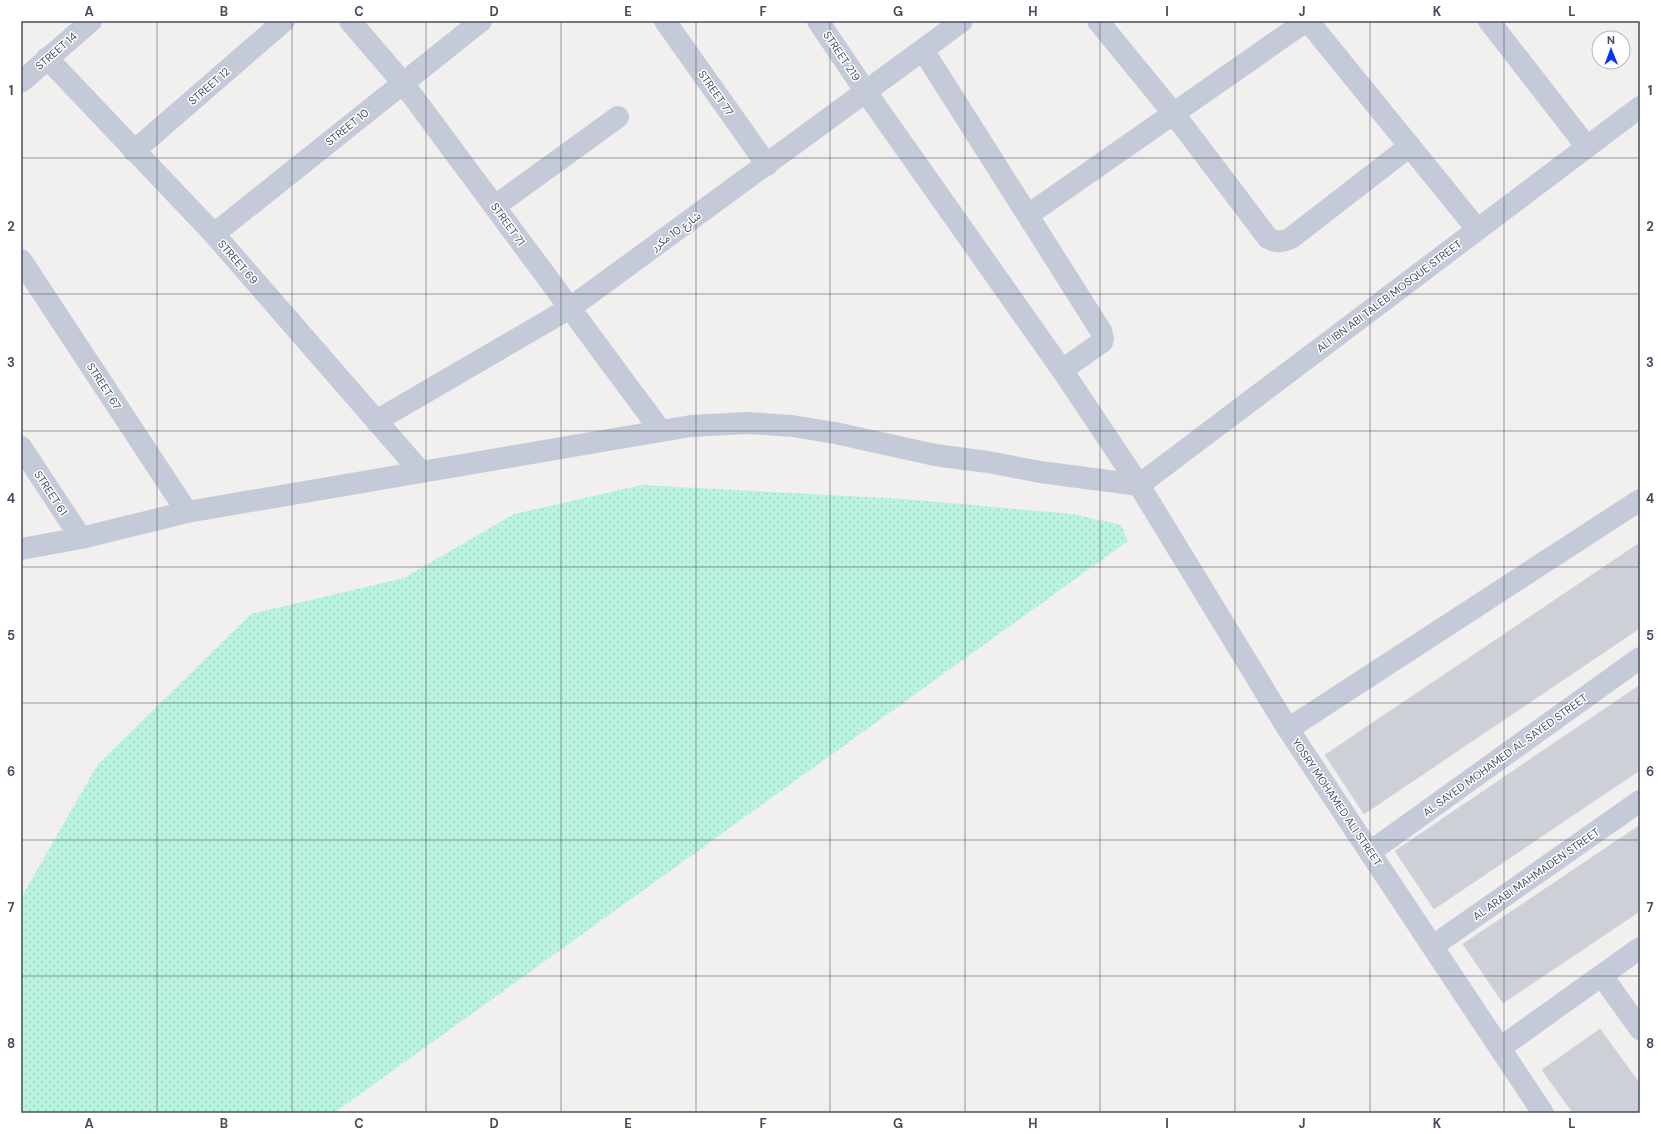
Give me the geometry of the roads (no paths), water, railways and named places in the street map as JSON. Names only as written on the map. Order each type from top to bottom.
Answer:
[{"type":"street","name":"STREET 14","points":[[21,82],[91,21]]},
{"type":"street","name":"STREET 12","points":[[134,151],[284,21]]},
{"type":"street","name":"STREET 71","points":[[350,21],[403,83],[661,431]]},
{"type":"street","name":"STREET 10","points":[[214,234],[481,21]]},
{"type":"street","name":"STREET 77","points":[[665,21],[767,165]]},
{"type":"street","name":"STREET 219","points":[[818,21],[866,92],[1062,370]]},
{"type":"street","name":"شارع 10 مكرر","points":[[376,421],[570,308],[962,21]]},
{"type":"street","points":[[1098,21],[1174,114],[1268,238],[1274,242],[1283,242],[1291,238],[1410,146]]},
{"type":"street","points":[[1028,215],[1307,21],[1477,229]]},
{"type":"street","points":[[1489,21],[1587,147]]},
{"type":"street","points":[[923,50],[1103,335],[1102,342],[1062,370]]},
{"type":"street","name":"STREET 69","points":[[47,58],[214,234],[421,472]]},
{"type":"street","name":"ALI IBN ABI TALEB MOSQUE STREET","points":[[1139,485],[1640,107]]},
{"type":"street","points":[[495,206],[618,116]]},
{"type":"street","name":"STREET 67","points":[[21,260],[187,512]]},
{"type":"street","name":"YOSRY MOHAMED ALI STREET","points":[[1062,370],[1139,485],[1288,729],[1543,1113]]},
{"type":"street","points":[[21,549],[81,538],[187,512],[691,426],[747,423],[792,426],[835,433],[935,455],[988,462],[1040,472],[1139,485]]},
{"type":"street","name":"STREET 61","points":[[21,448],[81,538]]},
{"type":"street","points":[[1288,729],[1640,500]]},
{"type":"street","name":"AL SAYED MOHAMED AL SAYED STREET","points":[[1370,852],[1640,658]]},
{"type":"street","name":"AL ARABI MAHMADEN STREET","points":[[1433,946],[1640,801]]},
{"type":"street","points":[[1500,1048],[1640,948]]},
{"type":"street","points":[[1602,976],[1640,1029]]}]
